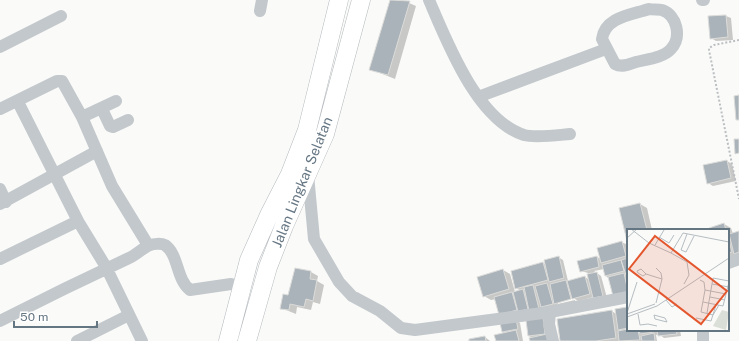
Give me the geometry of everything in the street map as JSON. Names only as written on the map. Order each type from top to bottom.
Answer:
[{"type":"highway","name":"Jalan Lingkar Selatan","points":[[247,341],[268,267],[284,226],[300,177],[306,130],[339,0]]},
{"type":"highway","name":"Jalan Lingkar Selatan","points":[[228,341],[249,260],[270,213],[300,177],[325,134],[361,0]]},
{"type":"street","points":[[429,0],[454,58],[478,97],[496,118],[514,131],[526,136],[570,134]]},
{"type":"street","points":[[649,10],[662,10],[672,17],[677,28],[677,38],[672,49],[661,55],[618,66],[612,60],[606,49],[602,39],[606,26],[613,21],[649,10]]},
{"type":"street","points":[[0,47],[61,16]]},
{"type":"street","points":[[478,97],[606,49]]},
{"type":"street","points":[[0,110],[57,81],[62,81],[82,117],[112,186],[148,245]]},
{"type":"street","points":[[82,117],[102,109],[116,101]]},
{"type":"street","points":[[18,102],[78,221],[106,267],[142,341]]},
{"type":"street","points":[[102,109],[110,126],[113,127],[128,120]]},
{"type":"street","points":[[0,189],[3,203],[97,151]]},
{"type":"street","points":[[300,177],[314,239],[339,282],[352,296],[380,311],[401,328],[416,330],[550,312],[627,297]]},
{"type":"street","points":[[0,259],[78,221]]},
{"type":"street","points":[[0,321],[106,267],[138,254],[148,245],[160,243],[165,245],[172,255],[184,284],[190,290],[231,284]]},
{"type":"street","points":[[729,263],[739,259]]},
{"type":"street","points":[[550,312],[548,324],[553,341]]},
{"type":"street","points":[[78,341],[129,315]]},
{"type":"path","points":[[739,40],[714,44],[709,48],[739,199]]},
{"type":"building","points":[[390,0],[410,1],[388,75],[369,70]]},
{"type":"building","points":[[726,15],[728,37],[710,39],[708,16]]},
{"type":"building","points":[[739,95],[739,120],[736,120],[734,96]]},
{"type":"building","points":[[734,139],[739,139],[739,153],[735,154]]},
{"type":"building","points":[[727,160],[731,178],[707,184],[703,165]]},
{"type":"building","points":[[640,203],[647,229],[627,229],[627,241],[619,208]]},
{"type":"building","points":[[724,223],[726,229],[708,229]]},
{"type":"building","points":[[739,231],[739,252],[734,254],[729,234]]},
{"type":"building","points":[[622,241],[626,256],[601,263],[597,248]]},
{"type":"building","points":[[729,241],[732,252],[729,253]]},
{"type":"building","points":[[559,256],[564,278],[549,282],[544,260]]},
{"type":"building","points":[[597,256],[599,267],[580,272],[577,261]]},
{"type":"building","points":[[627,258],[627,278],[621,260]]},
{"type":"building","points":[[621,260],[624,271],[605,276],[602,265]]},
{"type":"building","points":[[543,262],[548,280],[515,289],[511,271]]},
{"type":"building","points":[[295,268],[311,271],[310,279],[317,280],[313,301],[306,299],[304,307],[290,304],[289,310],[280,309],[283,294],[288,295]]},
{"type":"building","points":[[503,269],[509,289],[483,297],[477,277]]},
{"type":"building","points":[[597,272],[603,296],[593,298],[587,274]]},
{"type":"building","points":[[624,273],[627,292],[613,296],[608,277]]},
{"type":"building","points":[[585,276],[590,294],[572,299],[567,281]]},
{"type":"building","points":[[566,280],[571,299],[554,304],[550,284]]},
{"type":"building","points":[[547,283],[553,304],[541,307],[535,286]]},
{"type":"building","points":[[533,285],[539,309],[529,311],[524,287]]},
{"type":"building","points":[[523,289],[528,309],[518,312],[513,292]]},
{"type":"building","points":[[512,292],[517,310],[499,315],[494,297]]},
{"type":"building","points":[[627,307],[627,328],[618,330],[615,309]]},
{"type":"building","points":[[612,310],[616,338],[596,341],[560,341],[557,319]]},
{"type":"building","points":[[543,317],[545,334],[528,336],[526,320]]},
{"type":"building","points":[[516,319],[518,329],[502,332],[500,323]]},
{"type":"building","points":[[627,329],[627,331],[638,331],[640,340],[619,341],[618,331]]},
{"type":"building","points":[[516,330],[519,341],[496,341],[494,335]]},
{"type":"building","points":[[639,331],[654,332],[640,334]]},
{"type":"building","points":[[657,331],[676,331],[677,334],[658,336]]},
{"type":"building","points":[[654,333],[655,341],[642,341],[641,336]]},
{"type":"building","points":[[547,334],[548,341],[530,341],[529,338]]},
{"type":"building","points":[[485,336],[486,341],[469,341],[469,339]]}]
